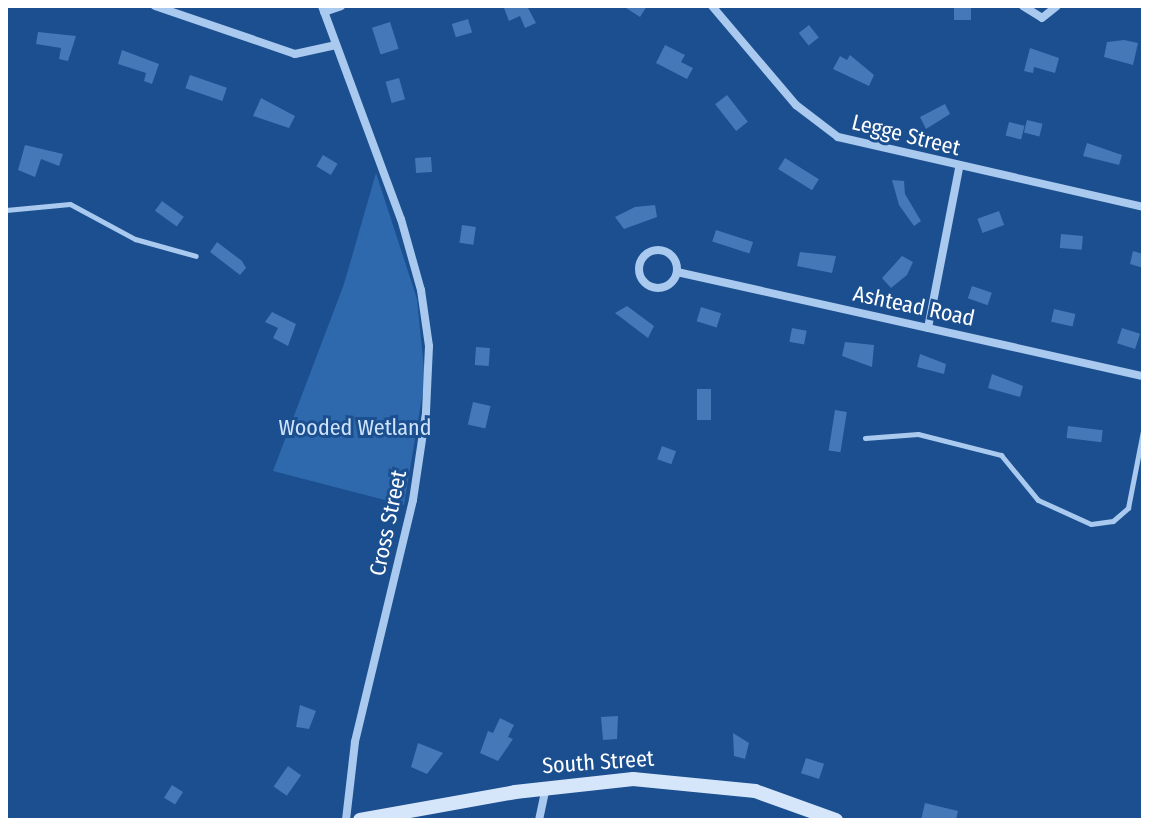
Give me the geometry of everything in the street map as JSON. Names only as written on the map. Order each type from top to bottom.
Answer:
[{"type":"street","points":[[155,6],[295,54],[336,45]]},
{"type":"street","points":[[323,9],[341,6]]},
{"type":"street","name":"Legge Street","points":[[712,6],[821,127],[870,148],[1143,207]]},
{"type":"street","points":[[1023,6],[1042,18],[1057,6]]},
{"type":"street","name":"Cross Street","points":[[323,9],[411,253],[426,318],[429,373],[413,500],[355,742],[346,820]]},
{"type":"street","points":[[928,328],[959,168]]},
{"type":"street","name":"Ashtead Road","points":[[660,249],[673,257],[677,272],[672,281],[659,288],[645,283],[638,269],[646,253],[660,249]]},
{"type":"street","name":"Ashtead Road","points":[[677,272],[1143,376]]},
{"type":"street","name":"South Street","points":[[360,820],[547,787],[615,779],[707,783],[771,795],[836,820]]},
{"type":"street","points":[[539,820],[547,787]]},
{"type":"lane","points":[[6,210],[70,204],[135,239],[196,256]]},
{"type":"lane","points":[[865,438],[918,434],[1001,455],[1038,500],[1091,524],[1113,521],[1128,508],[1143,431]]},
{"type":"green space","name":"Wooded Wetland","points":[[376,173],[417,299],[425,379],[404,505],[273,471],[344,284]]},
{"type":"building","points":[[527,6],[536,23],[525,28],[520,16],[509,21],[504,8]]},
{"type":"building","points":[[623,6],[647,6],[640,17]]},
{"type":"building","points":[[954,6],[971,6],[971,20],[954,20]]},
{"type":"building","points":[[468,19],[472,32],[456,37],[452,24]]},
{"type":"building","points":[[390,22],[399,49],[381,55],[372,28]]},
{"type":"building","points":[[809,25],[819,38],[809,46],[799,33]]},
{"type":"building","points":[[38,32],[76,36],[68,61],[59,59],[61,48],[36,44]]},
{"type":"building","points":[[1124,40],[1138,43],[1133,65],[1104,57],[1107,42]]},
{"type":"building","points":[[665,45],[685,55],[681,62],[693,68],[687,79],[656,63]]},
{"type":"building","points":[[1030,48],[1059,58],[1055,73],[1034,67],[1033,73],[1024,71]]},
{"type":"building","points":[[122,50],[159,64],[152,84],[144,81],[146,73],[118,64]]},
{"type":"building","points":[[850,55],[874,75],[869,86],[833,69],[840,56],[847,60]]},
{"type":"building","points":[[190,75],[227,88],[222,101],[185,88]]},
{"type":"building","points":[[399,78],[405,99],[392,103],[386,82]]},
{"type":"building","points":[[727,95],[748,122],[736,131],[715,104]]},
{"type":"building","points":[[261,98],[295,116],[289,128],[253,116]]},
{"type":"building","points":[[945,104],[950,114],[926,129],[920,117]]},
{"type":"building","points":[[1027,120],[1043,124],[1039,136],[1024,133]]},
{"type":"building","points":[[1009,122],[1025,126],[1021,139],[1006,136]]},
{"type":"building","points":[[1087,143],[1122,155],[1119,165],[1083,156]]},
{"type":"building","points":[[25,145],[63,154],[59,166],[41,159],[35,177],[18,170]]},
{"type":"building","points":[[323,155],[338,164],[331,175],[316,166]]},
{"type":"building","points":[[431,157],[432,172],[416,173],[415,158]]},
{"type":"building","points":[[785,158],[819,179],[812,190],[778,169]]},
{"type":"building","points":[[892,180],[904,181],[905,194],[921,221],[914,226],[899,205]]},
{"type":"building","points":[[162,201],[184,217],[177,227],[155,211]]},
{"type":"building","points":[[655,205],[657,217],[624,229],[615,217],[635,207]]},
{"type":"building","points":[[999,211],[1004,225],[983,233],[977,219]]},
{"type":"building","points":[[462,225],[476,227],[473,245],[459,243]]},
{"type":"building","points":[[716,230],[753,242],[749,253],[712,241]]},
{"type":"building","points":[[1061,234],[1083,236],[1082,250],[1060,248]]},
{"type":"building","points":[[217,242],[242,261],[246,268],[240,275],[210,252]]},
{"type":"building","points":[[1133,251],[1143,254],[1143,268],[1130,264]]},
{"type":"building","points":[[800,252],[836,256],[832,273],[797,266]]},
{"type":"building","points":[[902,256],[913,262],[907,275],[891,288],[882,278]]},
{"type":"building","points":[[972,286],[992,293],[988,305],[968,298]]},
{"type":"building","points":[[627,306],[654,326],[648,338],[615,313]]},
{"type":"building","points":[[701,307],[721,313],[717,327],[697,321]]},
{"type":"building","points":[[1054,309],[1075,314],[1073,327],[1051,322]]},
{"type":"building","points":[[272,312],[296,324],[288,346],[273,338],[278,328],[265,322]]},
{"type":"building","points":[[792,328],[807,331],[804,345],[789,342]]},
{"type":"building","points":[[1122,328],[1140,334],[1135,349],[1117,343]]},
{"type":"building","points":[[845,342],[874,345],[872,367],[842,356]]},
{"type":"building","points":[[476,347],[490,348],[489,366],[475,365]]},
{"type":"building","points":[[920,354],[946,364],[944,374],[917,367]]},
{"type":"building","points":[[992,374],[1023,386],[1020,397],[988,388]]},
{"type":"building","points":[[697,389],[711,389],[711,420],[697,420]]},
{"type":"building","points":[[473,402],[491,406],[485,428],[468,424]]},
{"type":"building","points":[[835,410],[847,412],[840,452],[829,450]]},
{"type":"building","points":[[1068,426],[1103,430],[1101,442],[1067,438]]},
{"type":"building","points":[[662,446],[676,451],[671,464],[657,459]]},
{"type":"building","points":[[300,705],[316,711],[309,729],[296,727]]},
{"type":"building","points":[[618,716],[617,739],[603,740],[601,717]]},
{"type":"building","points":[[500,718],[514,725],[508,737],[513,739],[498,761],[480,753],[488,731],[493,733]]},
{"type":"building","points":[[733,733],[749,743],[745,759],[734,756]]},
{"type":"building","points":[[418,743],[443,753],[427,774],[411,767]]},
{"type":"building","points":[[806,758],[824,764],[819,779],[801,773]]},
{"type":"building","points":[[288,766],[301,775],[287,796],[274,786]]},
{"type":"building","points":[[172,785],[183,792],[175,805],[164,798]]},
{"type":"building","points":[[925,803],[958,811],[956,820],[921,820]]}]
